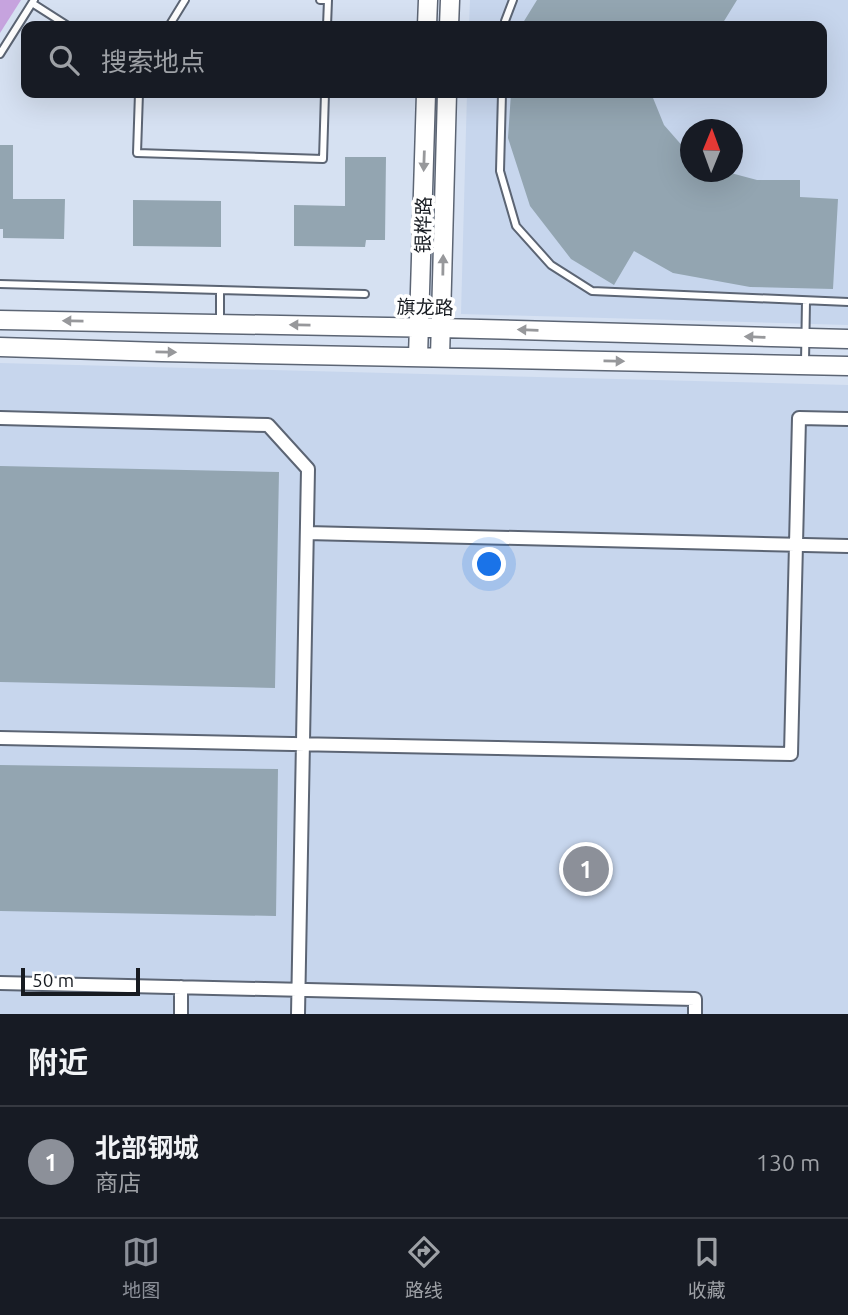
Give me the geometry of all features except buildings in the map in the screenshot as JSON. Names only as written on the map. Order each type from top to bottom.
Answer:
[{"type":"main road","points":[[427,21],[428,0]]},
{"type":"main road","points":[[449,21],[450,0]]},
{"type":"main road","name":"银桦路","points":[[418,357],[426,98]]},
{"type":"main road","name":"银桦路","points":[[440,357],[447,98]]},
{"type":"main road","name":"旗龙路","points":[[0,320],[848,339]]},
{"type":"main road","points":[[0,347],[848,366]]},
{"type":"street","points":[[0,418],[268,425],[307,469],[298,1014]]},
{"type":"street","points":[[0,737],[791,754],[799,418],[848,419]]},
{"type":"street","points":[[307,533],[848,546]]},
{"type":"street","points":[[0,983],[695,999],[695,1014]]},
{"type":"street","points":[[181,987],[181,1014]]},
{"type":"lane","points":[[172,21],[186,0]]},
{"type":"lane","points":[[320,0],[328,0],[327,21]]},
{"type":"lane","points":[[505,21],[513,0]]},
{"type":"lane","points":[[0,54],[33,1],[61,21]]},
{"type":"lane","points":[[139,98],[137,153],[323,159],[325,98]]},
{"type":"lane","points":[[502,98],[500,171],[516,226],[551,265],[592,291],[848,302]]},
{"type":"lane","points":[[0,284],[365,294]]},
{"type":"lane","points":[[220,290],[220,323]]},
{"type":"lane","points":[[805,365],[806,301]]},
{"type":"shaded area","points":[[0,0],[21,0],[0,33]]},
{"type":"shaded area","points":[[470,0],[848,0],[848,325],[461,314],[467,98],[827,98],[827,21],[469,21]]},
{"type":"shaded area","points":[[0,363],[848,385],[848,1014],[0,1014]]},
{"type":"place","name":"北部钢城","points":[[586,869]]}]
